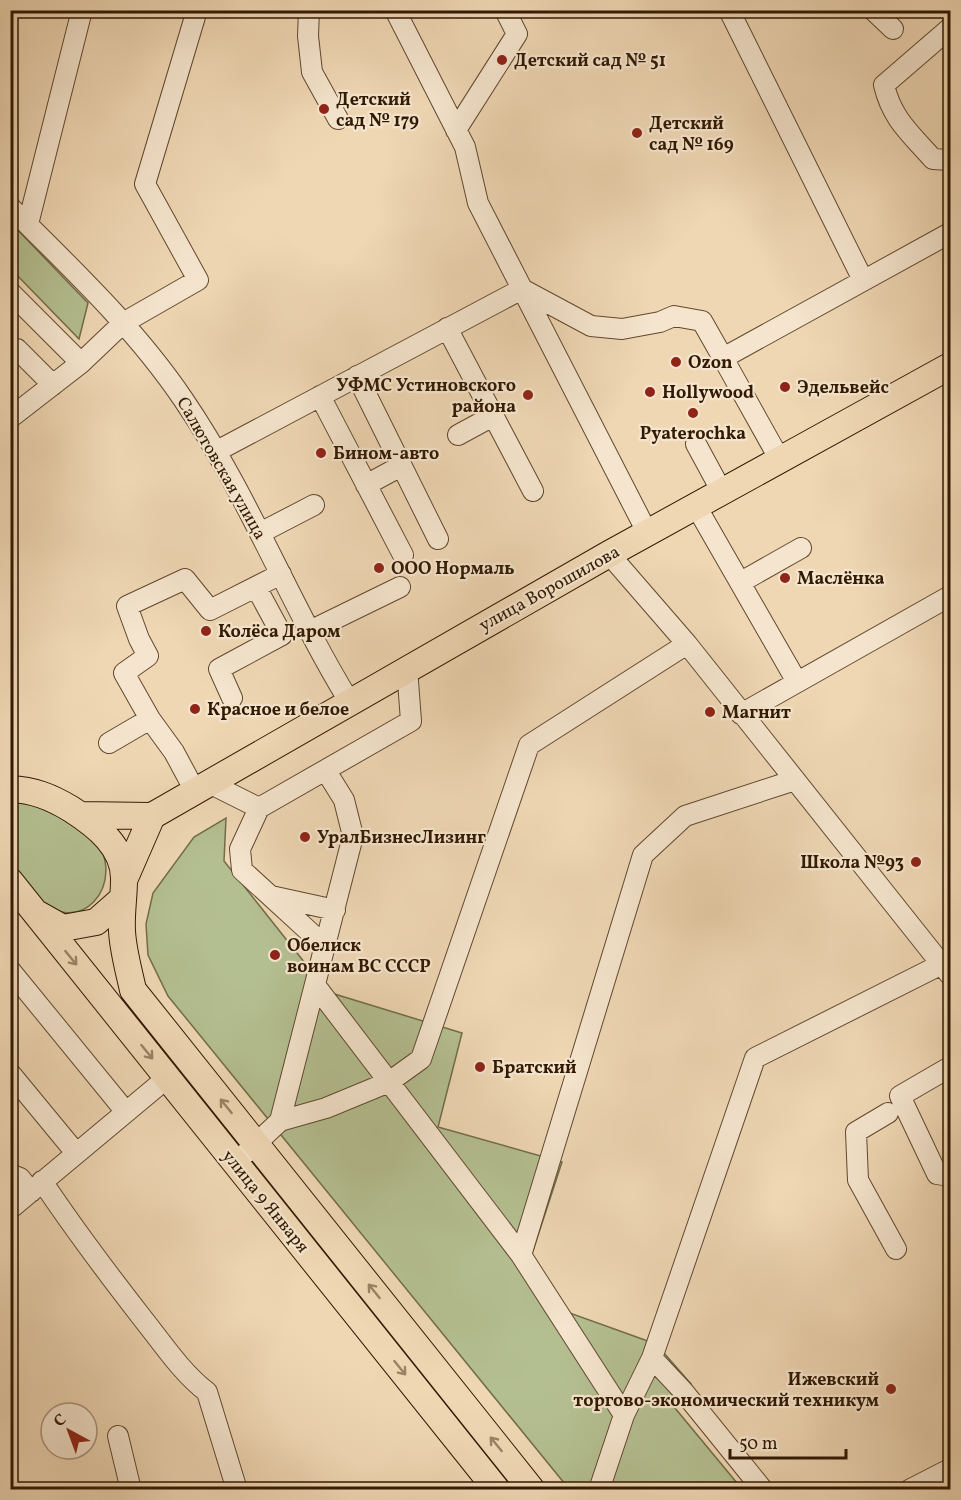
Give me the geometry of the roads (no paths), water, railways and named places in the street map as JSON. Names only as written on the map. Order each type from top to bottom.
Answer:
[{"type":"main road","name":"улица Ворошилова","points":[[152,816],[609,554],[951,366]]},
{"type":"main road","points":[[10,773],[80,815],[106,834],[118,854],[123,889]]},
{"type":"main road","points":[[10,789],[28,790],[52,798]]},
{"type":"main road","points":[[34,912],[63,928],[96,922],[123,889],[152,816],[80,815]]},
{"type":"main road","name":"улица 9 Января","points":[[10,881],[497,1490]]},
{"type":"main road","name":"улица 9 Января","points":[[123,889],[122,934],[133,990],[532,1490]]},
{"type":"street","points":[[28,224],[82,10]]},
{"type":"street","points":[[10,418],[81,363],[123,323],[198,280],[145,184],[197,10]]},
{"type":"street","points":[[309,10],[308,36],[312,72],[338,119]]},
{"type":"street","points":[[395,10],[465,147],[478,202],[648,534]]},
{"type":"street","points":[[456,130],[517,34],[505,10]]},
{"type":"street","points":[[729,10],[863,280]]},
{"type":"street","points":[[873,10],[893,29]]},
{"type":"street","points":[[951,28],[884,85],[889,107],[933,159],[951,160]]},
{"type":"street","name":"Салютовская улица","points":[[10,207],[123,323],[182,397],[217,451],[310,631],[349,701]]},
{"type":"street","points":[[723,358],[951,233]]},
{"type":"street","points":[[217,451],[522,290]]},
{"type":"street","points":[[522,290],[591,326],[622,328],[660,322],[674,316],[702,321],[780,460]]},
{"type":"street","points":[[10,292],[81,363]]},
{"type":"street","points":[[447,328],[533,491]]},
{"type":"street","points":[[13,349],[52,385]]},
{"type":"street","points":[[357,376],[438,539]]},
{"type":"street","points":[[320,396],[403,555]]},
{"type":"street","points":[[458,435],[493,416]]},
{"type":"street","points":[[696,444],[722,492]]},
{"type":"street","points":[[366,485],[401,466]]},
{"type":"street","points":[[260,532],[314,505]]},
{"type":"street","points":[[696,506],[797,682]]},
{"type":"street","points":[[741,582],[801,548]]},
{"type":"street","points":[[599,1490],[624,1415],[651,1358],[755,1058],[946,970],[687,644],[609,554]]},
{"type":"street","points":[[260,808],[202,787],[150,719],[124,673],[148,656],[127,606],[185,579],[210,610],[281,574]]},
{"type":"street","points":[[232,698],[219,669],[282,635],[256,587]]},
{"type":"street","points":[[310,631],[400,587]]},
{"type":"street","points":[[741,714],[951,596]]},
{"type":"street","points":[[235,1162],[280,1121],[326,1108],[389,1082],[421,1059],[529,745],[687,644]]},
{"type":"street","points":[[325,946],[242,870],[240,849],[260,808],[411,721],[407,668]]},
{"type":"street","points":[[109,743],[150,719]]},
{"type":"street","points":[[280,1121],[353,836],[344,800],[326,771]]},
{"type":"street","points":[[521,1256],[643,855],[685,816],[795,780]]},
{"type":"street","points":[[269,895],[335,910]]},
{"type":"street","points":[[10,970],[126,1112]]},
{"type":"street","points":[[315,985],[521,1256],[624,1415]]},
{"type":"street","points":[[951,1067],[900,1096],[937,1174],[951,1176]]},
{"type":"street","points":[[10,1073],[76,1153]]},
{"type":"street","points":[[10,1209],[167,1078]]},
{"type":"street","points":[[888,1113],[856,1132],[858,1180],[896,1249]]},
{"type":"street","points":[[10,1174],[36,1187],[196,1384],[207,1392],[237,1490]]},
{"type":"street","points":[[651,1358],[683,1391],[763,1490]]},
{"type":"street","points":[[118,1436],[131,1490]]},
{"type":"street","points":[[909,1490],[951,1469]]},
{"type":"place","name":"Детский сад № 51","points":[[502,60]]},
{"type":"place","name":"Детский сад № 179","points":[[324,109]]},
{"type":"place","name":"Детский сад № 169","points":[[637,133]]},
{"type":"place","name":"Ozon","points":[[676,362]]},
{"type":"place","name":"Эдельвейс","points":[[785,387]]},
{"type":"place","name":"Hollywood","points":[[650,392]]},
{"type":"place","name":"УФМС Устиновского района","points":[[528,395]]},
{"type":"place","name":"Pyaterochka","points":[[693,413]]},
{"type":"place","name":"Бином-авто","points":[[321,453]]},
{"type":"place","name":"ООО Нормаль","points":[[379,568]]},
{"type":"place","name":"Маслёнка","points":[[785,578]]},
{"type":"place","name":"Колёса Даром","points":[[206,631]]},
{"type":"place","name":"Красное и белое","points":[[195,709]]},
{"type":"place","name":"Магнит","points":[[710,712]]},
{"type":"place","name":"УралБизнесЛизинг","points":[[305,837]]},
{"type":"place","name":"Школа №93","points":[[916,862]]},
{"type":"place","name":"Обелиск воинам ВС СССР","points":[[275,955]]},
{"type":"place","name":"Братский","points":[[480,1067]]},
{"type":"place","name":"Ижевский торгово-экономический техникум","points":[[891,1389]]}]
